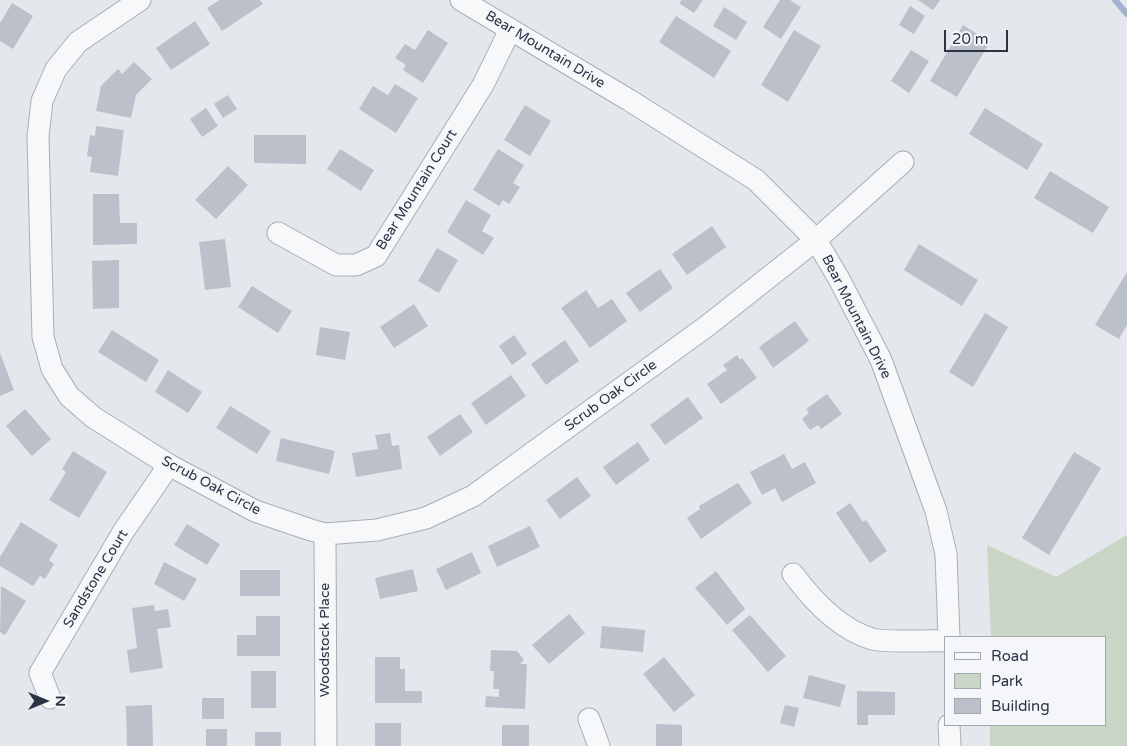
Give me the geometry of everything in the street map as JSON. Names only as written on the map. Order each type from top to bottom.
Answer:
[{"type":"street","name":"Scrub Oak Circle","points":[[140,0],[78,42],[56,69],[42,101],[38,136],[43,337],[52,369],[69,396],[93,417],[169,465],[255,511],[325,534],[376,530],[426,518],[473,496],[707,326],[816,240],[903,162]]},
{"type":"street","name":"Bear Mountain Drive","points":[[461,0],[629,100],[756,180],[816,240],[839,279],[881,360],[936,511],[946,554],[949,636]]},
{"type":"street","name":"Bear Mountain Court","points":[[278,233],[336,265],[356,265],[376,256],[483,85],[510,30]]},
{"type":"street","name":"Sandstone Court","points":[[50,698],[40,673],[124,532],[169,465]]},
{"type":"street","name":"Woodstock Place","points":[[325,534],[326,746]]},
{"type":"street","points":[[793,574],[812,599],[844,626],[873,639],[944,641]]},
{"type":"street","points":[[589,719],[599,746]]},
{"type":"street","points":[[949,726],[950,746]]},
{"type":"green space","points":[[1127,535],[1127,746],[990,746],[990,726],[1107,726],[1107,636],[991,636],[987,545],[1056,577]]},
{"type":"building","points":[[220,0],[260,0],[263,4],[222,31],[207,8]]},
{"type":"building","points":[[682,0],[703,0],[694,13],[679,3]]},
{"type":"building","points":[[780,0],[790,0],[801,7],[781,39],[763,27]]},
{"type":"building","points":[[918,0],[940,0],[933,10]]},
{"type":"building","points":[[12,3],[33,16],[13,49],[0,41],[0,23]]},
{"type":"building","points":[[910,6],[925,16],[914,34],[899,25]]},
{"type":"building","points":[[724,7],[747,22],[736,40],[713,26]]},
{"type":"building","points":[[676,16],[731,51],[714,78],[659,42]]},
{"type":"building","points":[[195,21],[210,44],[171,70],[156,48]]},
{"type":"building","points":[[963,25],[990,42],[957,97],[930,81]]},
{"type":"building","points":[[428,30],[448,43],[423,83],[403,70],[406,65],[395,58],[405,44],[415,50]]},
{"type":"building","points":[[794,30],[821,46],[788,102],[761,85]]},
{"type":"building","points":[[911,50],[929,61],[909,93],[891,81]]},
{"type":"building","points":[[134,62],[152,79],[136,95],[131,118],[96,111],[101,86],[118,69],[122,74]]},
{"type":"building","points":[[395,84],[418,98],[396,133],[359,109],[373,86],[388,95]]},
{"type":"building","points":[[228,95],[237,109],[223,118],[214,104]]},
{"type":"building","points":[[525,105],[551,121],[530,156],[504,140]]},
{"type":"building","points":[[206,108],[218,126],[202,137],[190,119]]},
{"type":"building","points":[[985,108],[1043,144],[1027,170],[969,134]]},
{"type":"building","points":[[96,126],[124,130],[118,176],[90,172],[92,157],[87,156],[90,135],[95,136]]},
{"type":"building","points":[[254,135],[306,135],[306,164],[254,163]]},
{"type":"building","points":[[340,149],[374,170],[361,191],[327,169]]},
{"type":"building","points":[[498,149],[524,165],[513,183],[520,187],[509,204],[503,200],[499,206],[473,190]]},
{"type":"building","points":[[228,166],[248,185],[216,219],[195,200]]},
{"type":"building","points":[[1050,171],[1109,207],[1093,233],[1034,198]]},
{"type":"building","points":[[93,194],[119,194],[120,223],[137,223],[137,244],[93,245]]},
{"type":"building","points":[[466,200],[491,215],[482,231],[494,238],[483,255],[447,232]]},
{"type":"building","points":[[712,226],[726,247],[687,275],[672,254]]},
{"type":"building","points":[[225,239],[231,287],[205,290],[199,242]]},
{"type":"building","points":[[919,244],[978,280],[962,306],[904,270]]},
{"type":"building","points":[[437,248],[458,260],[439,293],[418,281]]},
{"type":"building","points":[[119,260],[119,308],[93,309],[92,261]]},
{"type":"building","points":[[660,269],[673,288],[640,312],[626,293]]},
{"type":"building","points":[[1127,272],[1127,325],[1119,339],[1095,325]]},
{"type":"building","points":[[252,286],[292,311],[278,333],[238,307]]},
{"type":"building","points":[[586,290],[598,308],[612,299],[627,321],[590,348],[561,308]]},
{"type":"building","points":[[414,304],[428,326],[394,348],[380,327]]},
{"type":"building","points":[[985,313],[1008,327],[973,387],[949,372]]},
{"type":"building","points":[[795,321],[809,341],[773,368],[759,347]]},
{"type":"building","points":[[320,327],[350,332],[345,360],[316,355]]},
{"type":"building","points":[[112,330],[159,360],[146,382],[98,352]]},
{"type":"building","points":[[514,335],[527,354],[512,365],[499,346]]},
{"type":"building","points":[[565,340],[579,361],[546,385],[531,364]]},
{"type":"building","points":[[0,353],[14,390],[0,396]]},
{"type":"building","points":[[737,355],[740,360],[742,358],[757,378],[721,404],[707,384],[727,370],[723,365]]},
{"type":"building","points":[[168,370],[202,392],[188,413],[155,392]]},
{"type":"building","points":[[511,375],[526,396],[486,425],[471,403]]},
{"type":"building","points":[[827,394],[842,414],[821,429],[818,425],[810,430],[802,419],[809,413],[806,409]]},
{"type":"building","points":[[688,397],[703,418],[665,445],[650,425]]},
{"type":"building","points":[[230,406],[271,431],[257,454],[216,428]]},
{"type":"building","points":[[25,409],[51,439],[32,456],[6,426]]},
{"type":"building","points":[[460,414],[473,432],[440,456],[427,437]]},
{"type":"building","points":[[390,433],[392,446],[399,445],[402,469],[356,477],[352,453],[378,449],[375,435]]},
{"type":"building","points":[[281,438],[335,451],[329,474],[276,461]]},
{"type":"building","points":[[638,442],[650,460],[616,485],[603,467]]},
{"type":"building","points":[[73,451],[107,472],[79,518],[49,500],[66,472],[62,469]]},
{"type":"building","points":[[1074,452],[1101,468],[1049,555],[1022,538]]},
{"type":"building","points":[[784,454],[792,469],[805,462],[816,483],[782,502],[775,488],[762,495],[750,472]]},
{"type":"building","points":[[577,477],[591,496],[560,519],[546,500]]},
{"type":"building","points":[[738,483],[752,503],[701,539],[687,518],[700,509],[699,506]]},
{"type":"building","points":[[850,503],[863,522],[866,520],[887,551],[870,563],[836,513]]},
{"type":"building","points":[[21,522],[58,545],[49,560],[54,564],[45,579],[40,576],[33,586],[0,566],[0,557]]},
{"type":"building","points":[[187,524],[220,544],[207,565],[174,545]]},
{"type":"building","points":[[530,526],[540,547],[497,567],[488,546]]},
{"type":"building","points":[[472,552],[481,573],[446,590],[436,569]]},
{"type":"building","points":[[164,562],[197,579],[184,601],[154,584]]},
{"type":"building","points":[[413,569],[418,591],[380,599],[375,578]]},
{"type":"building","points":[[240,570],[280,570],[280,596],[240,596]]},
{"type":"building","points":[[716,571],[745,609],[727,625],[695,588]]},
{"type":"building","points":[[1,586],[26,601],[5,635],[0,632]]},
{"type":"building","points":[[154,605],[155,611],[168,609],[171,627],[157,629],[163,668],[130,673],[127,650],[137,648],[132,608]]},
{"type":"building","points":[[569,614],[585,633],[549,664],[532,645]]},
{"type":"building","points":[[750,615],[786,656],[768,672],[732,630]]},
{"type":"building","points":[[256,616],[280,616],[280,656],[237,656],[237,635],[256,635]]},
{"type":"building","points":[[602,626],[645,630],[643,652],[600,648]]},
{"type":"building","points":[[491,650],[517,651],[524,660],[520,664],[527,664],[525,709],[485,707],[486,696],[499,697],[499,689],[493,689],[494,671],[490,671]]},
{"type":"building","points":[[375,657],[400,657],[400,669],[405,669],[405,691],[422,691],[422,703],[375,703]]},
{"type":"building","points":[[664,657],[695,695],[674,712],[643,674]]},
{"type":"building","points":[[251,671],[276,671],[276,708],[251,708]]},
{"type":"building","points":[[809,675],[846,685],[840,707],[803,698]]},
{"type":"building","points":[[857,691],[895,692],[895,715],[868,715],[868,725],[857,725]]},
{"type":"building","points":[[202,698],[224,698],[224,719],[202,719]]},
{"type":"building","points":[[152,705],[153,746],[127,746],[126,706]]},
{"type":"building","points":[[785,705],[799,708],[794,727],[780,723]]},
{"type":"building","points":[[375,723],[401,723],[401,746],[375,746]]},
{"type":"building","points":[[656,724],[682,725],[682,746],[656,746]]},
{"type":"building","points":[[502,725],[529,725],[529,746],[502,746]]},
{"type":"building","points":[[206,729],[227,729],[227,746],[206,746]]},
{"type":"building","points":[[255,732],[281,732],[281,746],[255,746]]},
{"type":"waterway","points":[[1115,0],[1127,14]]}]
